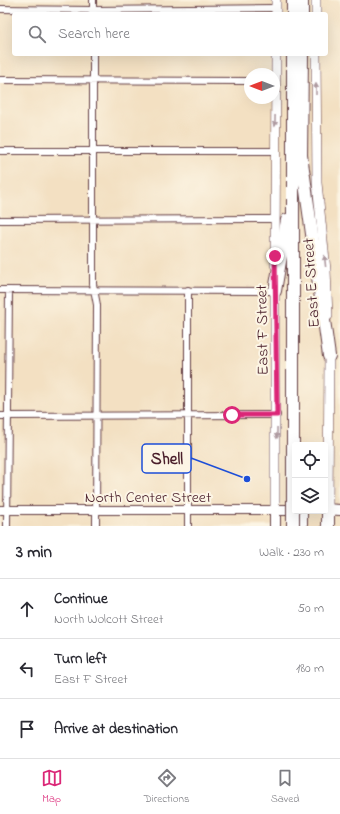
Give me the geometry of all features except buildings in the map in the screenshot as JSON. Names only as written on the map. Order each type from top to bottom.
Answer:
[{"type":"highway","points":[[293,0],[293,12]]},
{"type":"highway","points":[[302,0],[302,12]]},
{"type":"highway","points":[[293,56],[297,155],[301,442]]},
{"type":"highway","points":[[293,526],[297,155],[302,56]]},
{"type":"highway","points":[[275,290],[287,225],[297,155]]},
{"type":"highway","points":[[297,155],[329,356]]},
{"type":"highway","points":[[328,526],[331,510]]},
{"type":"highway","points":[[301,514],[301,526]]},
{"type":"main road","points":[[316,0],[316,12]]},
{"type":"main road","name":"East F Street","points":[[275,68],[276,56]]},
{"type":"main road","name":"East E Street","points":[[316,56],[317,179],[326,271],[329,356],[331,510]]},
{"type":"main road","name":"East F Street","points":[[275,104],[277,415],[276,510]]},
{"type":"main road","points":[[276,510],[276,526]]},
{"type":"main road","name":"North Center Street","points":[[276,510],[292,510]]},
{"type":"street","points":[[93,0],[93,12]]},
{"type":"street","points":[[0,9],[93,12],[276,7]]},
{"type":"street","points":[[93,56],[93,284],[97,305],[96,526]]},
{"type":"street","points":[[0,80],[244,81]]},
{"type":"street","points":[[0,151],[274,151]]},
{"type":"street","points":[[0,220],[276,219]]},
{"type":"street","points":[[0,290],[275,290]]},
{"type":"street","points":[[8,526],[4,510],[8,416],[9,290]]},
{"type":"street","points":[[188,290],[188,526]]},
{"type":"street","points":[[0,416],[277,415]]},
{"type":"street","name":"North Center Street","points":[[4,510],[276,510]]},
{"type":"place","name":"Shell","points":[[247,479]]},
{"type":"route","points":[[232,415],[277,415],[275,256]]}]
